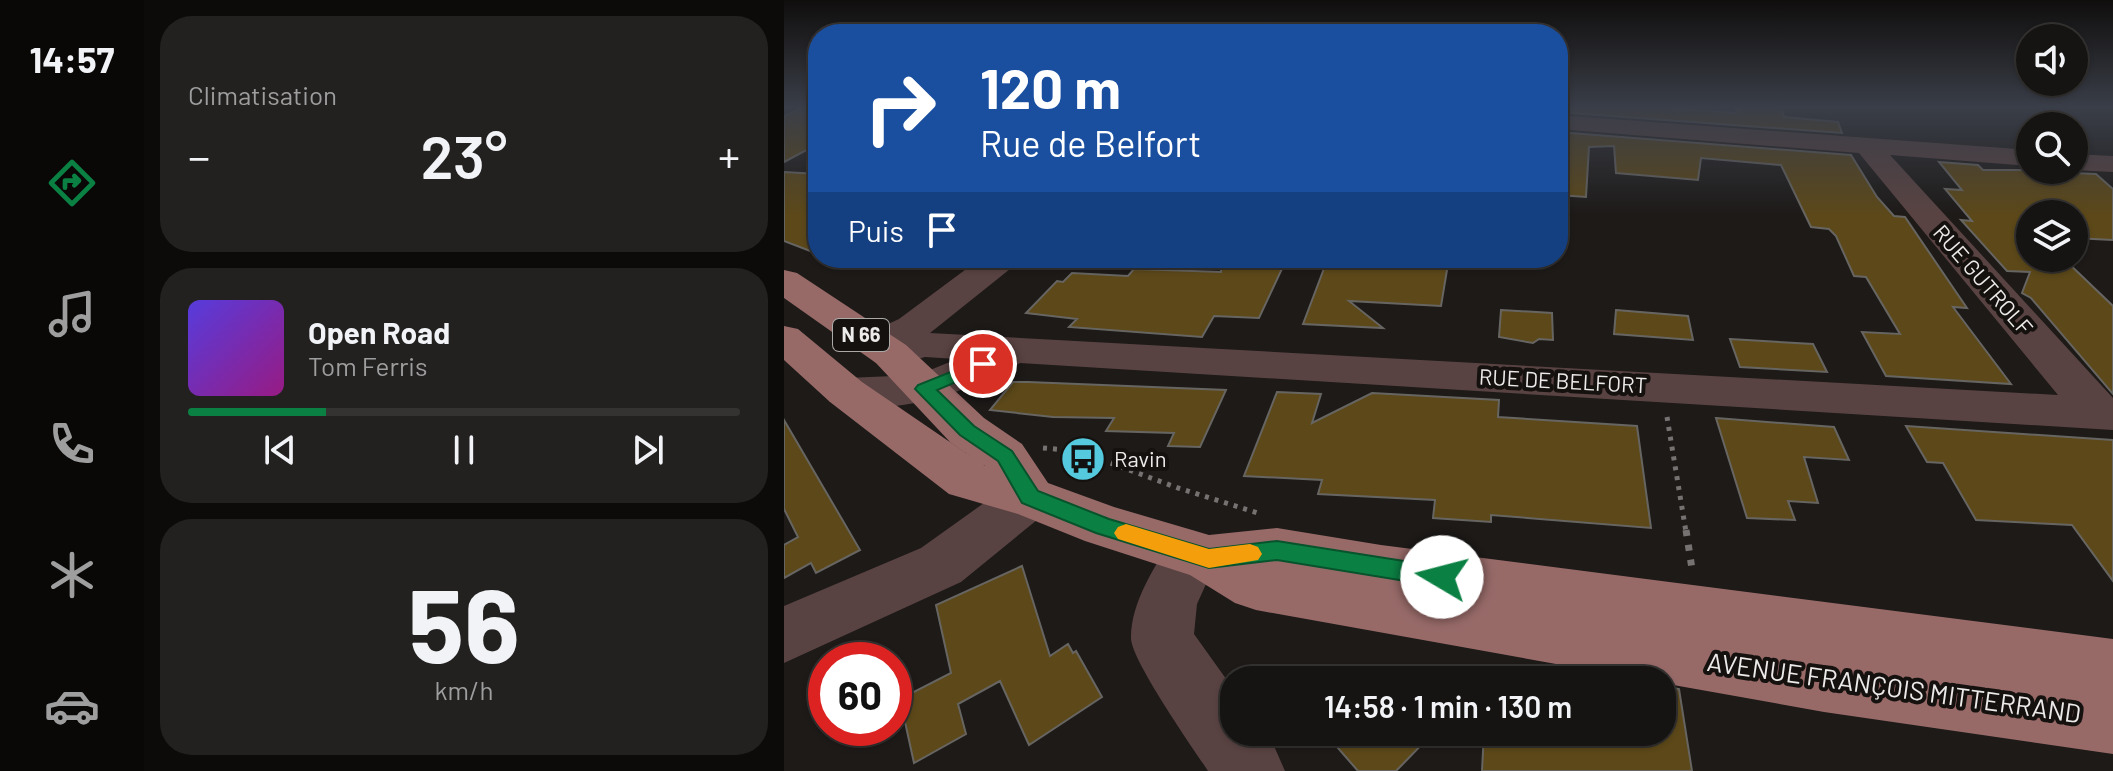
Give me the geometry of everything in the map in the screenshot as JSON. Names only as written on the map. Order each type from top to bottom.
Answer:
[{"type":"main road","name":"N 66","points":[[786,288],[897,363]]},
{"type":"main road","name":"N 66","points":[[784,338],[846,392]]},
{"type":"main road","points":[[897,363],[967,430],[1005,456],[1030,497]]},
{"type":"main road","name":"AVENUE FRANÇOIS MITTERRAND","points":[[846,392],[967,481],[1030,497],[1104,526],[1200,556],[1256,585],[1824,681],[2113,720]]},
{"type":"main road","name":"AVENUE FRANÇOIS MITTERRAND","points":[[1200,556],[1277,551],[1381,569],[2113,669]]},
{"type":"street","points":[[1818,143],[2016,157]]},
{"type":"street","name":"RUE GUTROLF","points":[[1868,147],[2105,414]]},
{"type":"street","points":[[2088,163],[2113,164]]},
{"type":"street","points":[[846,392],[897,363],[913,327],[990,268]]},
{"type":"street","name":"RUE DE BELFORT","points":[[897,363],[1013,352],[1679,387],[2105,414]]},
{"type":"street","points":[[784,635],[941,565],[1030,497]]},
{"type":"street","points":[[1200,556],[1167,604],[1162,641],[1249,771]]},
{"type":"path","points":[[1679,387],[1666,410],[1692,572]]},
{"type":"building","points":[[784,143],[808,143],[808,149],[784,162]]},
{"type":"building","points":[[1568,143],[1698,143],[1851,155],[1877,197],[1894,216],[1905,217],[1967,308],[1953,307],[2011,384],[1886,376],[1862,332],[1900,334],[1866,277],[1854,276],[1836,236],[1829,229],[1811,227],[1781,165],[1701,158],[1698,180],[1616,173],[1614,146],[1589,147],[1586,197],[1568,196]]},
{"type":"building","points":[[1939,162],[1978,165],[1983,170],[2016,170],[2016,184],[2088,184],[2088,174],[2096,174],[2113,189],[2113,240],[2088,239],[2088,200],[2016,200],[2016,271],[2007,271],[1961,220],[1972,221],[1945,189],[1962,190]]},
{"type":"building","points":[[784,172],[808,173],[808,250],[784,241]]},
{"type":"building","points":[[1221,268],[1282,268],[1259,318],[1214,316],[1202,337],[1069,327],[1077,319],[1026,313],[1057,281],[1063,282],[1072,273],[1128,276],[1134,269],[1221,272]]},
{"type":"building","points":[[1324,268],[1447,268],[1441,306],[1349,301],[1383,328],[1303,324]]},
{"type":"building","points":[[2030,272],[2078,272],[2113,306],[2113,394],[2031,298],[2022,293]]},
{"type":"building","points":[[1501,310],[1552,313],[1553,340],[1539,339],[1533,343],[1499,337]]},
{"type":"building","points":[[1616,310],[1688,316],[1693,340],[1614,334]]},
{"type":"building","points":[[1730,339],[1813,344],[1827,372],[1740,367]]},
{"type":"building","points":[[1013,382],[1226,390],[1200,447],[1168,446],[1174,433],[1106,431],[1114,418],[1053,417],[990,410]]},
{"type":"building","points":[[1277,392],[1321,394],[1312,423],[1372,393],[1499,400],[1498,417],[1637,426],[1651,528],[1491,515],[1491,522],[1433,518],[1435,500],[1318,494],[1322,480],[1244,476]]},
{"type":"building","points":[[1716,418],[1834,427],[1849,460],[1804,457],[1818,503],[1788,501],[1795,520],[1747,518]]},
{"type":"building","points":[[784,420],[860,550],[816,573],[811,563],[784,578],[784,545],[798,537],[784,509]]},
{"type":"building","points":[[1906,426],[2113,440],[2113,581],[2072,525],[1976,520],[1943,463],[1927,462]]},
{"type":"building","points":[[1022,566],[1050,656],[1068,644],[1073,653],[1076,651],[1102,697],[1029,745],[1000,681],[958,704],[966,734],[914,763],[910,746],[912,693],[951,673],[936,605]]},
{"type":"building","points":[[1676,688],[1679,689],[1692,771],[1482,771],[1483,746],[1676,746]]},
{"type":"building","points":[[1336,746],[1420,746],[1396,771],[1358,771]]},
{"type":"slow traffic","points":[[1126,533],[1209,558],[1250,554]]},
{"type":"place","name":"Ravin","points":[[1083,459]]},
{"type":"route","points":[[983,364],[924,389],[967,430],[1005,456],[1030,497],[1104,526],[1209,558],[1277,551],[1442,577]]}]
